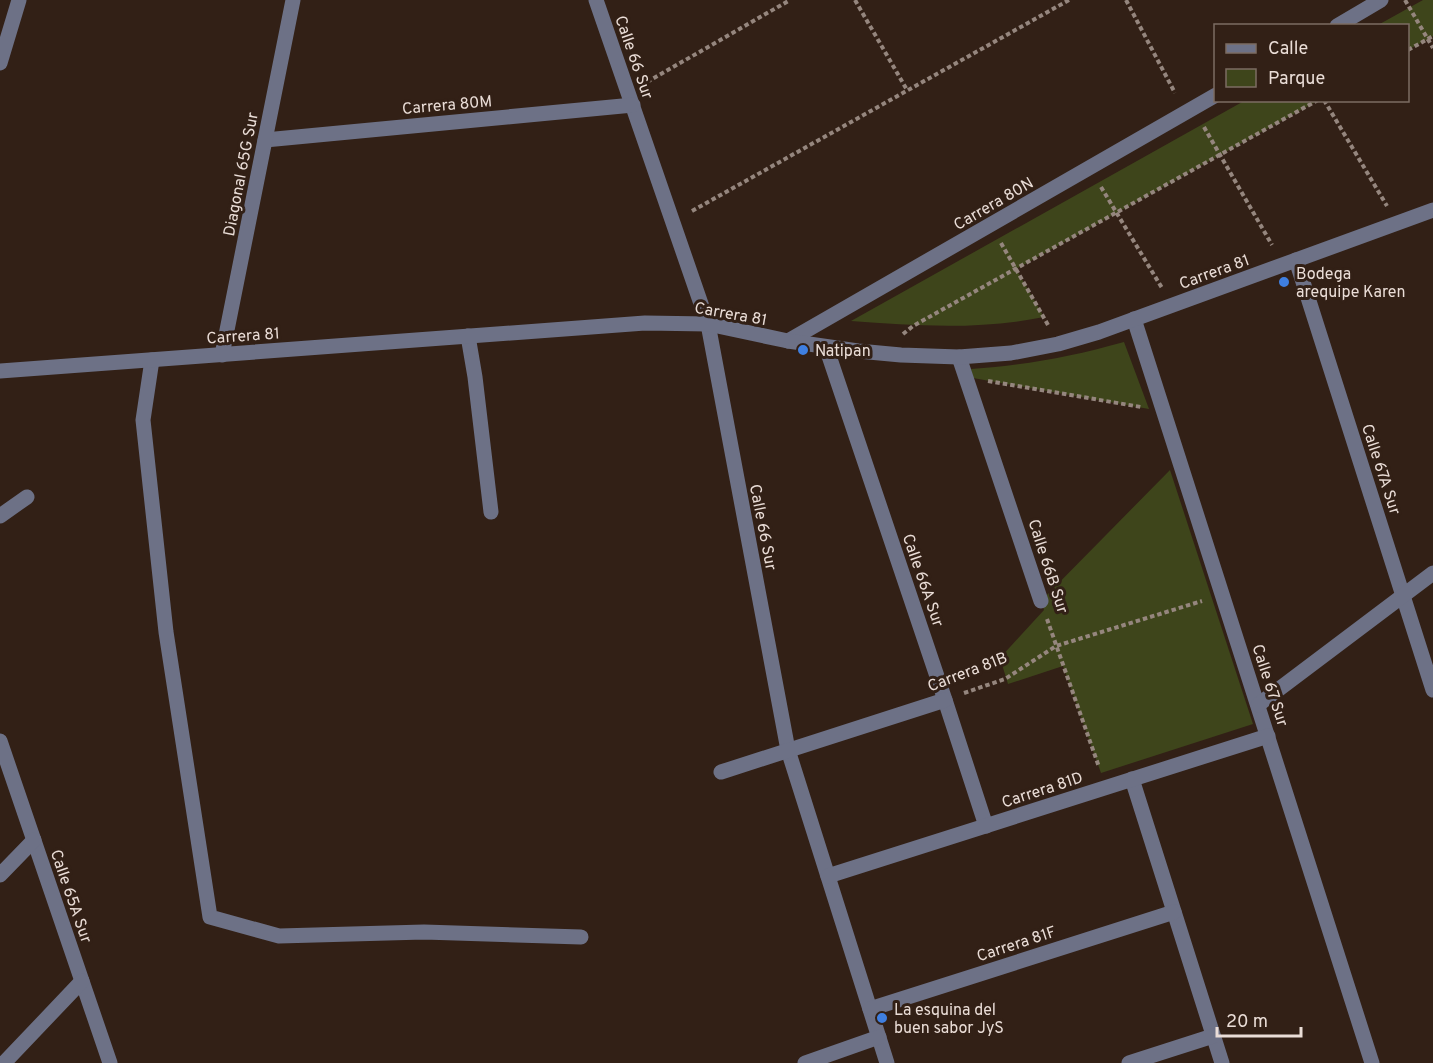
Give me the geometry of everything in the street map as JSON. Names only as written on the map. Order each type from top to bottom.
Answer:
[{"type":"street","points":[[0,63],[19,0]]},
{"type":"street","name":"Diagonal 65G Sur","points":[[222,355],[293,0]]},
{"type":"street","name":"Calle 66 Sur","points":[[596,0],[708,324],[788,750],[887,1063]]},
{"type":"street","points":[[1340,24],[1381,0]]},
{"type":"street","name":"Carrera 80N","points":[[788,341],[1214,96]]},
{"type":"street","name":"Carrera 80M","points":[[265,140],[630,99]]},
{"type":"street","name":"Carrera 81","points":[[0,371],[645,323],[708,324],[788,341],[901,355],[959,357],[1011,352],[1058,344],[1134,319],[1433,210]]},
{"type":"street","name":"Calle 67A Sur","points":[[1296,260],[1433,690]]},
{"type":"street","name":"Calle 67 Sur","points":[[1134,319],[1372,1063]]},
{"type":"street","points":[[468,336],[491,512]]},
{"type":"street","name":"Calle 66A Sur","points":[[826,347],[986,826]]},
{"type":"street","name":"Calle 66B Sur","points":[[959,357],[1041,601]]},
{"type":"street","points":[[152,360],[143,420],[164,620],[210,917],[279,936],[424,932],[581,937]]},
{"type":"street","points":[[0,516],[27,497]]},
{"type":"street","points":[[1258,705],[1433,573]]},
{"type":"street","name":"Carrera 81B","points":[[721,772],[945,700]]},
{"type":"street","name":"Carrera 81D","points":[[828,876],[1268,736]]},
{"type":"street","name":"Calle 65A Sur","points":[[0,741],[110,1063]]},
{"type":"street","points":[[1132,779],[1222,1063]]},
{"type":"street","points":[[0,875],[34,840]]},
{"type":"street","name":"Carrera 81F","points":[[870,1009],[1174,912]]},
{"type":"street","points":[[4,1063],[82,981]]},
{"type":"street","points":[[1129,1063],[1214,1036]]},
{"type":"street","points":[[805,1063],[879,1037]]},
{"type":"path","points":[[630,99],[790,0]]},
{"type":"path","points":[[855,0],[907,90]]},
{"type":"path","points":[[673,222],[1069,0]]},
{"type":"path","points":[[1126,0],[1190,110],[1221,155],[1277,254]]},
{"type":"path","points":[[1405,0],[1433,48]]},
{"type":"path","points":[[1409,49],[1433,36]]},
{"type":"path","points":[[894,340],[913,326],[1314,102]]},
{"type":"path","points":[[1325,102],[1390,212]]},
{"type":"path","points":[[1089,168],[1165,294]]},
{"type":"path","points":[[990,225],[1050,328]]},
{"type":"path","points":[[967,377],[1164,410]]},
{"type":"path","name":"Carrera 81B","points":[[945,700],[1005,679],[1056,646],[1222,594]]},
{"type":"path","name":"Calle 66B Sur","points":[[1041,601],[1106,787]]},
{"type":"green space","points":[[1423,0],[1433,0],[1433,36],[1409,49],[1409,24],[1380,24]]},
{"type":"green space","points":[[1242,102],[1315,102],[1016,269],[1044,317],[972,325],[851,321]]},
{"type":"green space","points":[[1124,342],[1149,409],[973,378],[971,369],[1048,360]]},
{"type":"green space","points":[[1170,470],[1253,724],[1101,773],[1063,666],[1008,684],[1000,658],[1044,610],[1041,601]]},
{"type":"place","name":"Bodega arequipe Karen","points":[[1284,282]]},
{"type":"place","name":"Natipan","points":[[803,350]]},
{"type":"place","name":"La esquina del buen sabor JyS","points":[[882,1018]]}]
